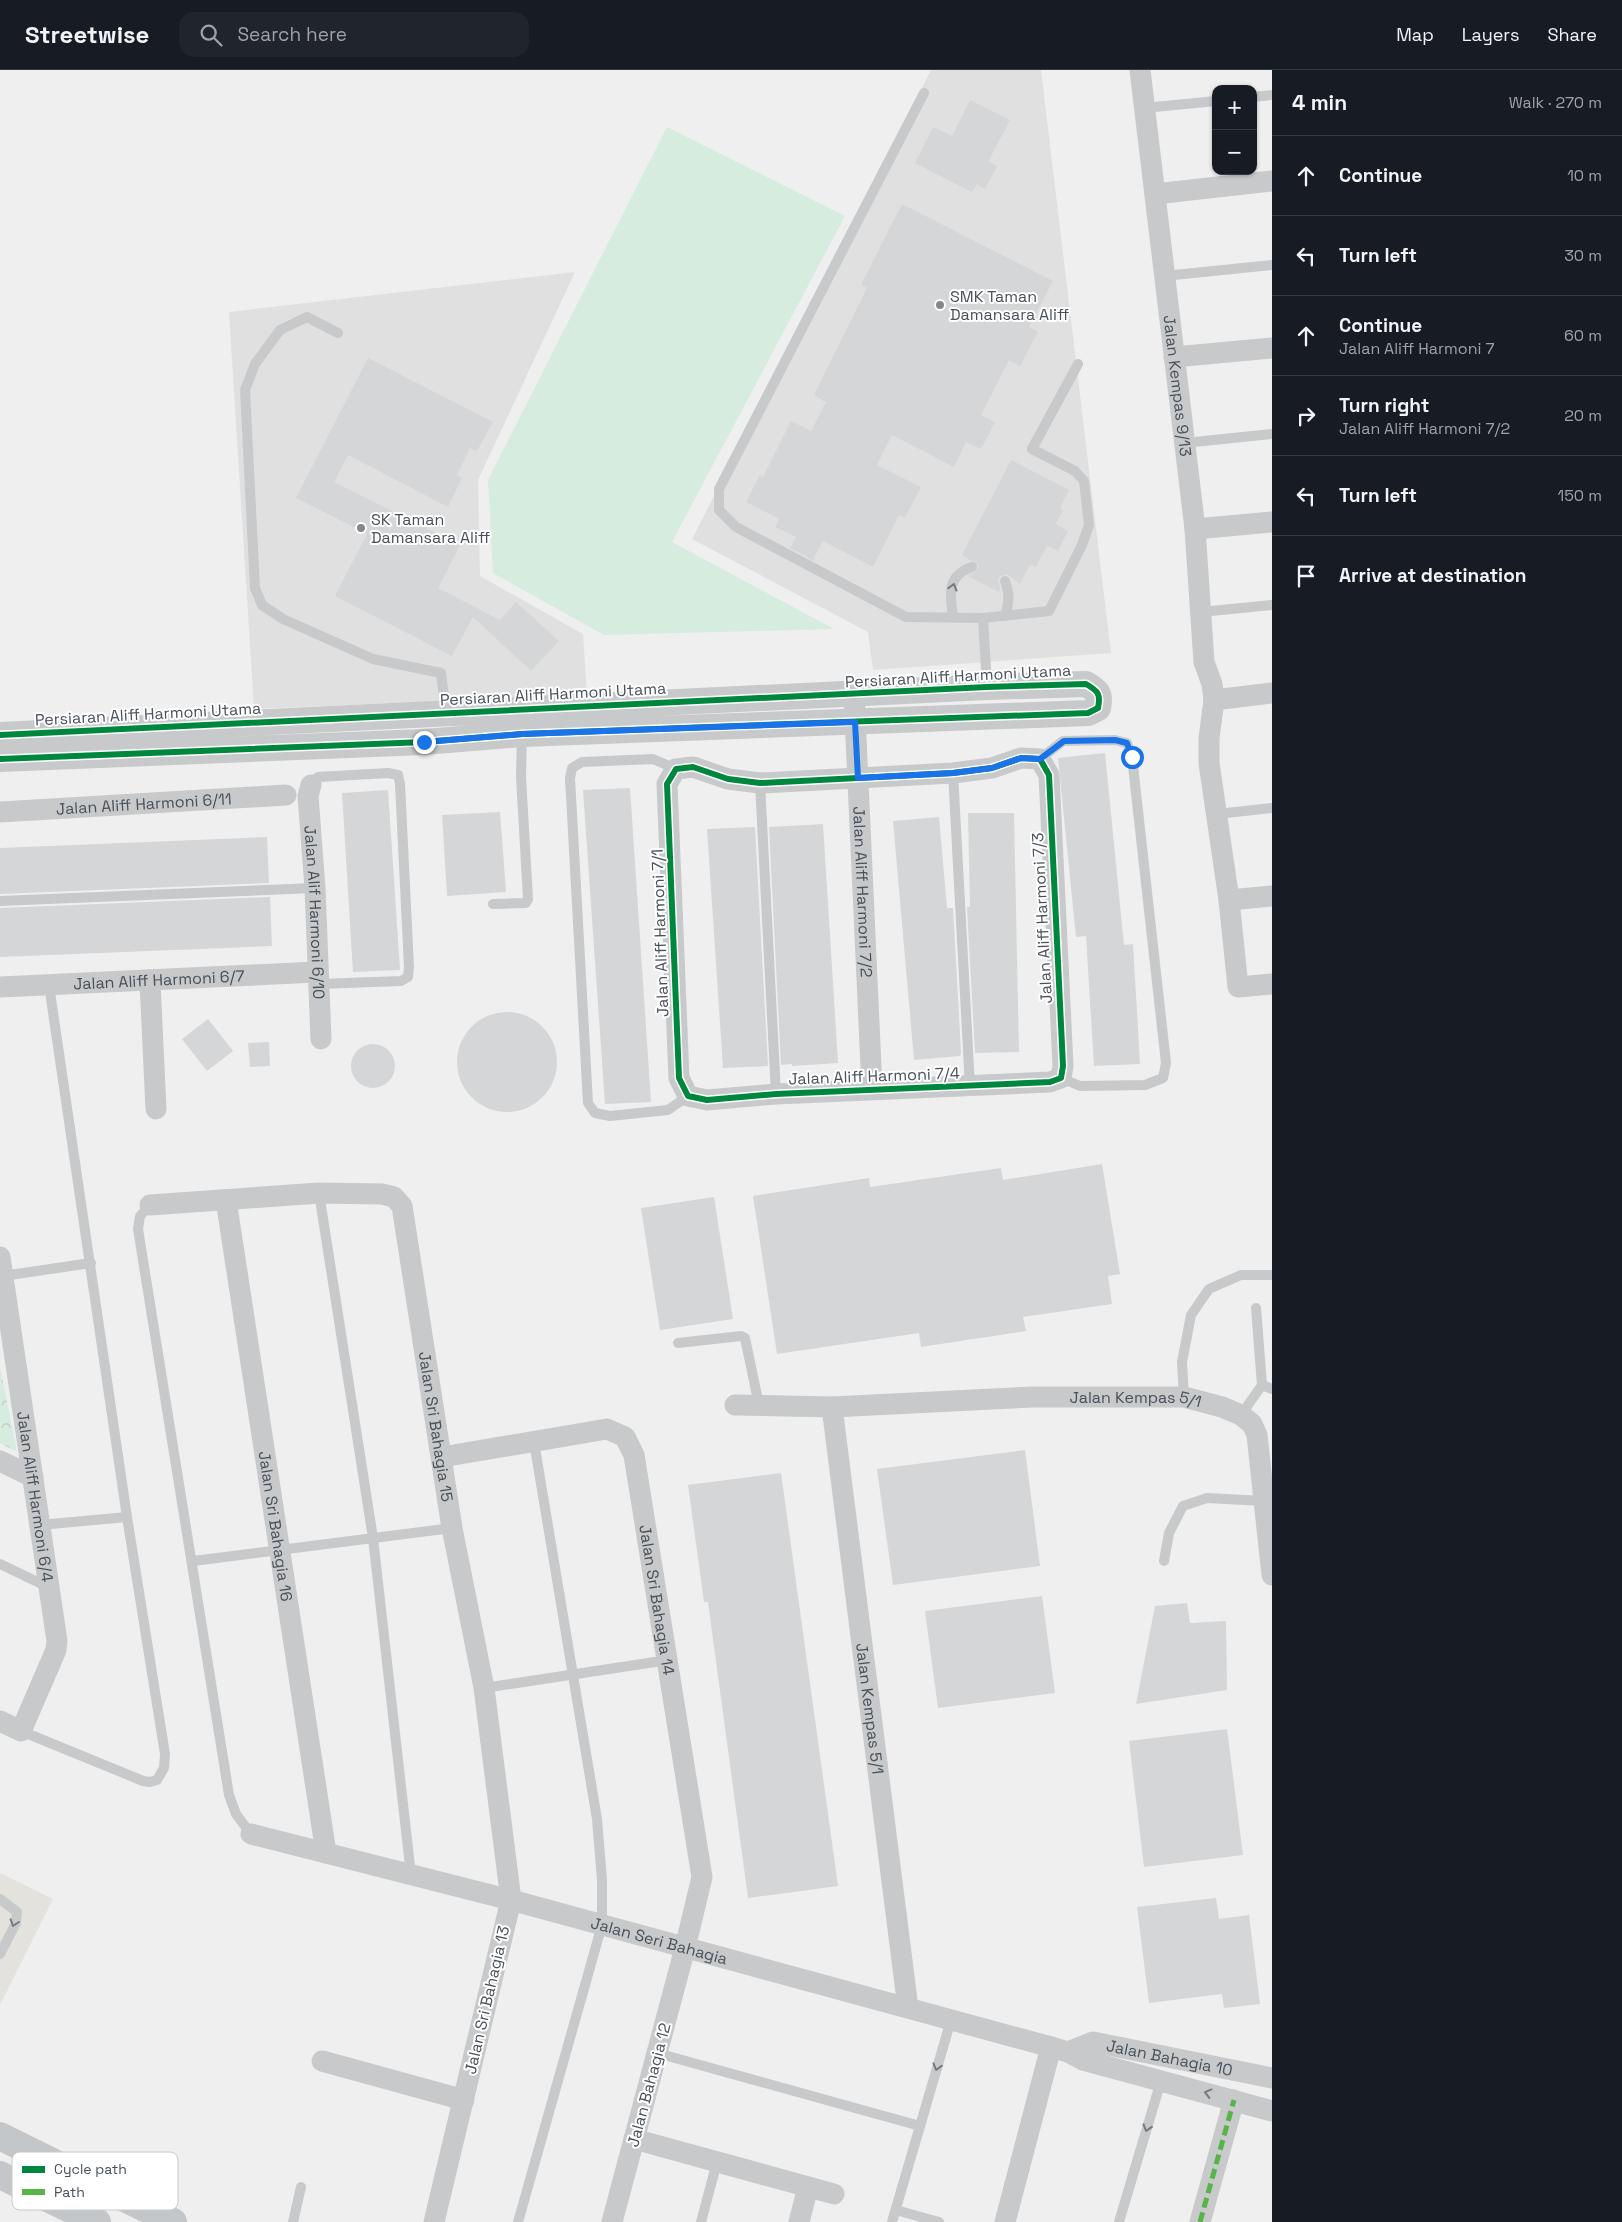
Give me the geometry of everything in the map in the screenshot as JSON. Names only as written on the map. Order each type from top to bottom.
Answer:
[{"type":"main road","points":[[0,2136],[32,2152]]},
{"type":"main road","points":[[71,2210],[98,2222]]},
{"type":"main road","points":[[149,2210],[173,2222]]},
{"type":"street","name":"Jalan Kempas 9/13","points":[[1140,70],[1195,529],[1204,662],[1212,684],[1214,700],[1209,738],[1210,763],[1229,900],[1238,987],[1272,984]]},
{"type":"street","points":[[1155,194],[1272,181]]},
{"type":"street","points":[[1174,357],[1272,348]]},
{"type":"street","points":[[1195,529],[1272,522]]},
{"type":"street","name":"Persiaran Aliff Harmoni Utama","points":[[0,735],[986,687],[1086,684],[1098,690],[1100,697],[1098,708],[1088,712],[522,734],[424,742],[0,759]]},
{"type":"street","points":[[1214,700],[1272,693]]},
{"type":"street","name":"Jalan Aliff Harmoni 7/2","points":[[854,694],[872,1089]]},
{"type":"street","points":[[676,769],[693,767],[728,779],[760,783],[953,773],[992,768],[1021,758],[1040,759]]},
{"type":"street","name":"Jalan Aliff Harmoni 7/3","points":[[1040,759],[1049,775],[1063,1066],[1061,1078]]},
{"type":"street","name":"Jalan Aliff Harmoni 7/1","points":[[676,769],[667,784],[679,1078],[688,1096]]},
{"type":"street","name":"Jalan Alif Harmoni 6/10","points":[[311,785],[308,796],[315,888],[321,1039]]},
{"type":"street","name":"Jalan Aliff Harmoni 6/11","points":[[0,812],[286,795]]},
{"type":"street","points":[[1229,900],[1272,896]]},
{"type":"street","name":"Jalan Aliff Harmoni 6/7","points":[[0,987],[318,978]]},
{"type":"street","points":[[150,982],[156,1109]]},
{"type":"street","name":"Jalan Aliff Harmoni 7/4","points":[[688,1096],[707,1100],[872,1089],[970,1087],[1050,1082],[1061,1078]]},
{"type":"street","name":"Jalan Sri Bahagia 15","points":[[150,1205],[319,1193],[382,1194],[394,1197],[402,1206],[452,1528],[484,1688],[510,1900]]},
{"type":"street","name":"Jalan Sri Bahagia 16","points":[[226,1200],[326,1853]]},
{"type":"street","name":"Jalan Aliff Harmoni 6/4","points":[[2,1266],[40,1525],[56,1650],[21,1731]]},
{"type":"street","name":"Jalan Kempas 5/1","points":[[735,1405],[832,1407],[1032,1397],[1184,1397],[1222,1407],[1241,1415],[1252,1424],[1258,1435],[1272,1575]]},
{"type":"street","name":"Jalan Kempas 5/1","points":[[832,1407],[908,2008]]},
{"type":"street","name":"Jalan Sri Bahagia 14","points":[[442,1457],[607,1429],[625,1437],[634,1455],[702,1877],[685,1948]]},
{"type":"street","points":[[0,1461],[33,1477]]},
{"type":"street","points":[[0,1721],[21,1731]]},
{"type":"street","name":"Jalan Seri Bahagia","points":[[251,1834],[510,1900],[1060,2049],[1083,2060],[1272,2110]]},
{"type":"street","name":"Jalan Sri Bahagia 13","points":[[434,2222],[510,1900]]},
{"type":"street","name":"Jalan Bahagia 12","points":[[612,2222],[685,1948]]},
{"type":"street","name":"Jalan Bahagia 10","points":[[1060,2049],[1093,2042],[1272,2078]]},
{"type":"street","points":[[1005,2222],[1060,2049]]},
{"type":"street","points":[[322,2062],[464,2100]]},
{"type":"street","points":[[1200,2222],[1234,2100]]},
{"type":"street","points":[[634,2139],[834,2194]]},
{"type":"street","points":[[799,2222],[808,2187]]},
{"type":"lane","points":[[924,93],[720,489],[719,510],[736,527],[906,616],[983,618],[1049,611],[1082,545],[1089,525],[1084,481],[1075,471],[1032,449],[1078,364]]},
{"type":"lane","points":[[1257,97],[1272,95]]},
{"type":"lane","points":[[1144,108],[1212,101]]},
{"type":"lane","points":[[1164,276],[1272,265]]},
{"type":"lane","points":[[338,333],[307,317],[280,330],[255,364],[245,390],[255,588],[262,605],[284,619],[373,659],[442,673],[446,713]]},
{"type":"lane","points":[[1184,444],[1272,434]]},
{"type":"lane","points":[[953,617],[950,595],[953,581],[962,570],[972,567]]},
{"type":"lane","points":[[1005,581],[1009,591],[1009,601],[1005,616]]},
{"type":"lane","points":[[1201,612],[1272,604]]},
{"type":"lane","points":[[983,618],[986,687]]},
{"type":"lane","points":[[493,904],[526,903],[528,899],[521,777],[522,734]]},
{"type":"lane","points":[[1040,759],[1064,741],[1115,740],[1127,743],[1132,757],[1166,1064],[1163,1078],[1145,1085],[1080,1086],[1061,1078]]},
{"type":"lane","points":[[676,769],[653,759],[582,762],[572,768],[570,778],[588,1103],[595,1113],[610,1116],[668,1110],[688,1096]]},
{"type":"lane","points":[[311,785],[318,777],[388,773],[398,776],[400,784],[409,967],[408,977],[401,981],[318,978]]},
{"type":"lane","points":[[953,773],[970,1087]]},
{"type":"lane","points":[[760,783],[776,1094]]},
{"type":"lane","points":[[1217,814],[1272,808]]},
{"type":"lane","points":[[0,901],[315,888]]},
{"type":"lane","points":[[21,1731],[143,1781],[157,1780],[162,1775],[165,1754],[127,1517],[49,985]]},
{"type":"lane","points":[[319,1193],[373,1538],[411,1875]]},
{"type":"lane","points":[[150,1205],[140,1216],[138,1229],[193,1561],[229,1795],[236,1814],[251,1834]]},
{"type":"lane","points":[[2,1266],[91,1263]]},
{"type":"lane","points":[[1184,1397],[1182,1362],[1191,1315],[1209,1289],[1241,1275],[1272,1274]]},
{"type":"lane","points":[[1241,1415],[1267,1387],[1256,1308]]},
{"type":"lane","points":[[678,1343],[741,1336],[745,1338],[758,1405]]},
{"type":"lane","points":[[518,2222],[602,1925],[602,1880],[598,1819],[534,1442]]},
{"type":"lane","points":[[1164,1561],[1169,1534],[1183,1506],[1207,1498],[1264,1501]]},
{"type":"lane","points":[[40,1525],[127,1517]]},
{"type":"lane","points":[[193,1561],[452,1528]]},
{"type":"lane","points":[[0,1564],[48,1587]]},
{"type":"lane","points":[[484,1688],[668,1660]]},
{"type":"lane","points":[[0,1899],[17,1912],[16,1923],[0,1954]]},
{"type":"lane","points":[[892,2222],[951,2020]]},
{"type":"lane","points":[[657,2053],[920,2126]]},
{"type":"lane","points":[[1120,2222],[1161,2081]]},
{"type":"lane","points":[[701,2222],[717,2162]]},
{"type":"lane","points":[[293,2222],[301,2187]]},
{"type":"lane","points":[[896,2210],[939,2222]]},
{"type":"shaded area","name":"SMK Taman Damansara Aliff","points":[[931,70],[1041,70],[1111,653],[873,670],[868,632],[692,539]]},
{"type":"shaded area","name":"SK Taman Damansara Aliff","points":[[575,272],[478,480],[480,576],[583,634],[587,695],[254,709],[229,312]]},
{"type":"shaded area","points":[[0,1873],[53,1899],[0,2005]]},
{"type":"green space","points":[[667,127],[845,216],[672,542],[834,629],[604,635],[493,573],[488,480]]},
{"type":"green space","points":[[0,1366],[17,1452],[0,1443]]},
{"type":"building","points":[[970,100],[1010,120],[988,162],[997,166],[985,189],[977,184],[972,192],[915,163],[933,127],[952,136]]},
{"type":"building","points":[[902,204],[1053,281],[1029,327],[1038,332],[1020,366],[1009,360],[981,415],[995,422],[981,449],[966,442],[954,467],[892,435],[877,465],[921,487],[905,518],[899,515],[873,567],[823,541],[813,560],[790,548],[796,537],[775,527],[779,519],[746,502],[760,475],[763,477],[791,421],[811,431],[826,402],[814,395],[867,288],[861,285]]},
{"type":"building","points":[[368,358],[493,422],[477,451],[470,448],[457,475],[462,478],[448,507],[348,455],[334,482],[460,545],[438,588],[500,620],[516,602],[559,641],[531,671],[473,617],[452,656],[335,596],[367,534],[296,498]]},
{"type":"building","points":[[1011,460],[1069,490],[1060,508],[1063,510],[1056,524],[1068,531],[1058,551],[1047,546],[1036,567],[1030,564],[1020,584],[1007,574],[1000,576],[998,580],[999,592],[968,576],[977,571],[978,565],[962,555]]},
{"type":"building","points":[[1105,753],[1124,945],[1133,944],[1140,1064],[1094,1066],[1086,936],[1076,937],[1058,758]]},
{"type":"building","points":[[630,788],[651,1102],[605,1104],[583,790]]},
{"type":"building","points":[[388,790],[400,970],[353,972],[342,793]]},
{"type":"building","points":[[500,812],[506,892],[447,896],[442,815]]},
{"type":"building","points":[[968,813],[1014,813],[1019,1052],[975,1053],[967,907],[970,907]]},
{"type":"building","points":[[939,817],[947,908],[953,908],[961,1053],[960,1056],[914,1060],[893,821]]},
{"type":"building","points":[[823,824],[838,1063],[781,1065],[769,827]]},
{"type":"building","points":[[754,827],[768,1066],[723,1068],[707,829]]},
{"type":"building","points":[[267,837],[269,883],[0,894],[0,848]]},
{"type":"building","points":[[270,897],[272,946],[0,957],[0,908]]},
{"type":"building","points":[[507,1012],[517,1013],[535,1020],[549,1034],[556,1052],[556,1072],[549,1090],[535,1104],[517,1111],[507,1112],[497,1111],[479,1104],[465,1090],[458,1072],[457,1062],[458,1052],[465,1034],[479,1020],[497,1013]]},
{"type":"building","points":[[208,1019],[233,1051],[207,1071],[182,1039]]},
{"type":"building","points":[[269,1042],[270,1066],[250,1067],[248,1043]]},
{"type":"building","points":[[369,1044],[377,1044],[389,1050],[395,1066],[389,1082],[377,1088],[369,1088],[357,1082],[351,1070],[351,1062],[357,1050]]},
{"type":"building","points":[[1102,1164],[1120,1274],[1108,1276],[1112,1304],[1023,1317],[1026,1331],[921,1347],[919,1333],[777,1354],[753,1196],[869,1178],[870,1187],[1001,1168],[1003,1180]]},
{"type":"building","points":[[714,1197],[733,1319],[660,1330],[641,1208]]},
{"type":"building","points":[[1025,1450],[1040,1566],[893,1585],[877,1469]]},
{"type":"building","points":[[781,1473],[838,1886],[748,1898],[708,1602],[704,1602],[688,1485]]},
{"type":"building","points":[[1042,1596],[1055,1693],[938,1708],[925,1611]]},
{"type":"building","points":[[1187,1603],[1190,1623],[1226,1621],[1227,1690],[1136,1704],[1155,1606]]},
{"type":"building","points":[[1227,1729],[1243,1855],[1144,1867],[1129,1741]]},
{"type":"building","points":[[1216,1898],[1219,1919],[1249,1915],[1260,2004],[1224,2008],[1222,1994],[1149,2003],[1137,1907]]},
{"type":"marked path","points":[[1200,2222],[1234,2100]]},
{"type":"cycle path","points":[[0,735],[987,687],[1086,684],[1096,691],[1099,696],[1098,708],[1088,713],[522,734],[424,742],[0,759]]},
{"type":"cycle path","points":[[1021,758],[1040,759],[1049,775],[1063,1066],[1061,1078],[1050,1082],[776,1094],[707,1100],[688,1096],[679,1078],[667,784],[676,769],[693,767],[728,779],[760,783],[953,773],[992,768],[1021,758]]},
{"type":"place","name":"SMK Taman Damansara Aliff","points":[[940,305]]},
{"type":"place","name":"SK Taman Damansara Aliff","points":[[361,528]]},
{"type":"route","points":[[424,742],[522,734],[855,722],[858,778],[953,773],[992,768],[1021,758],[1040,759],[1064,741],[1115,740],[1127,743],[1132,757]]}]
